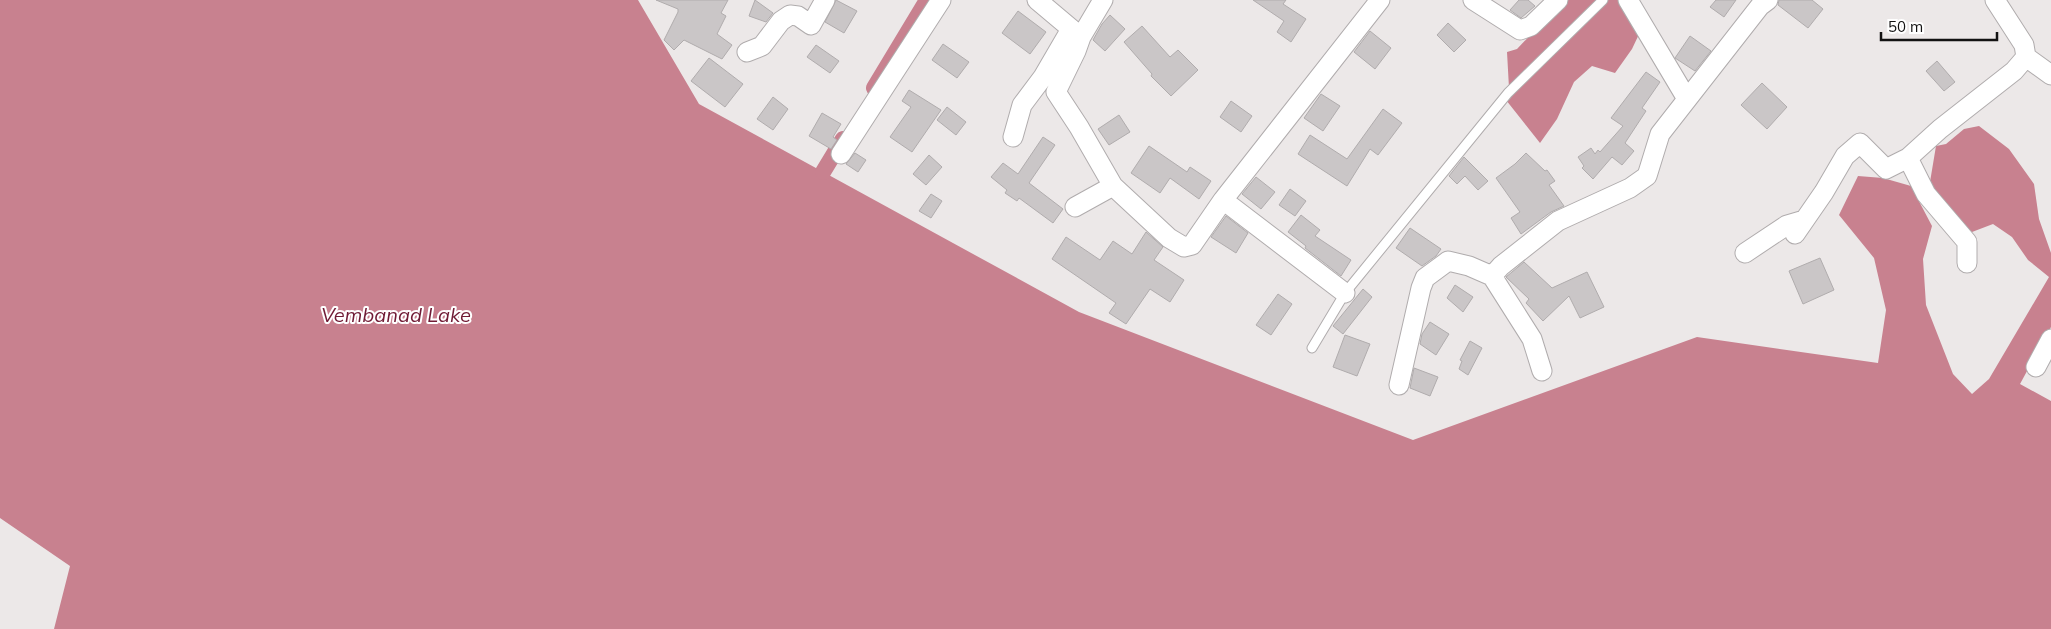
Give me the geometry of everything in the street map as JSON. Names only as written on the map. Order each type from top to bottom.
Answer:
[{"type":"street","points":[[747,52],[762,46],[781,21],[790,15],[798,16],[811,26],[824,0]]},
{"type":"street","points":[[841,154],[941,0]]},
{"type":"street","points":[[1037,0],[1076,33],[1076,51],[1056,92],[1079,127],[1113,186],[1169,238],[1184,247],[1192,244],[1223,200],[1380,0]]},
{"type":"street","points":[[1014,137],[1022,105],[1103,0]]},
{"type":"street","points":[[1473,0],[1520,30],[1531,26],[1558,0]]},
{"type":"street","points":[[1628,0],[1687,99]]},
{"type":"street","points":[[1492,276],[1501,266],[1558,221],[1630,188],[1647,176],[1660,134],[1760,6],[1768,0]]},
{"type":"street","points":[[1995,0],[2024,45],[2026,57],[2051,75]]},
{"type":"street","points":[[1745,253],[1787,225],[1800,227],[1824,192],[1845,156],[1860,143],[1886,169],[1908,158],[1940,129],[2014,71],[2026,57]]},
{"type":"street","points":[[1908,158],[1926,194],[1967,242],[1967,263]]},
{"type":"street","points":[[1075,207],[1113,186]]},
{"type":"street","points":[[1223,200],[1345,293]]},
{"type":"street","points":[[1399,385],[1418,297],[1425,278],[1448,262],[1469,266],[1492,276],[1532,339],[1542,372]]},
{"type":"street","points":[[2036,367],[2051,338]]},
{"type":"lane","points":[[1312,348],[1345,293],[1508,93],[1603,0]]},
{"type":"water","name":"Vembanad Lake","points":[[0,0],[638,0],[699,104],[1079,312],[1413,440],[1697,337],[1878,363],[1886,310],[1874,258],[1839,215],[1858,176],[1883,178],[1911,186],[1932,226],[1923,259],[1926,305],[1953,374],[1972,394],[1989,379],[2049,277],[2028,260],[2012,237],[1993,224],[1972,232],[1950,214],[1930,182],[1936,146],[1946,144],[1964,129],[1979,126],[2009,149],[2034,184],[2039,219],[2051,253],[2051,327],[2020,384],[2051,401],[2051,629],[54,629],[70,566],[0,518]]},
{"type":"water","points":[[1564,0],[1596,0],[1509,88],[1507,52],[1517,49]]},
{"type":"water","points":[[1608,0],[1620,0],[1641,30],[1632,49],[1615,73],[1592,66],[1574,82],[1557,119],[1540,143],[1506,100]]},
{"type":"building","points":[[656,0],[728,0],[721,13],[726,16],[717,34],[732,45],[722,59],[684,40],[674,50],[664,40],[678,9]]},
{"type":"building","points":[[755,0],[773,13],[766,22],[749,16]]},
{"type":"building","points":[[836,0],[857,11],[844,33],[825,22]]},
{"type":"building","points":[[1253,0],[1286,0],[1283,4],[1306,19],[1291,42],[1277,32],[1284,21]]},
{"type":"building","points":[[1519,0],[1528,0],[1535,6],[1521,18],[1510,10]]},
{"type":"building","points":[[1716,0],[1736,0],[1724,17],[1710,7]]},
{"type":"building","points":[[1779,0],[1812,0],[1823,9],[1808,28],[1778,5]]},
{"type":"building","points":[[1018,11],[1046,32],[1030,54],[1002,33]]},
{"type":"building","points":[[1110,15],[1125,29],[1105,51],[1093,40],[1102,24]]},
{"type":"building","points":[[1448,23],[1466,40],[1454,52],[1437,35]]},
{"type":"building","points":[[1142,26],[1170,57],[1178,50],[1198,70],[1171,96],[1151,76],[1152,74],[1124,42]]},
{"type":"building","points":[[1370,31],[1391,48],[1375,69],[1354,52]]},
{"type":"building","points":[[1690,36],[1711,51],[1695,71],[1675,58]]},
{"type":"building","points":[[943,44],[969,62],[957,78],[932,60]]},
{"type":"building","points":[[816,45],[839,61],[830,73],[807,57]]},
{"type":"building","points":[[709,58],[743,84],[725,107],[691,81]]},
{"type":"building","points":[[1937,61],[1955,82],[1944,91],[1926,71]]},
{"type":"building","points":[[1646,72],[1660,82],[1642,108],[1646,111],[1625,143],[1634,151],[1622,165],[1612,157],[1593,179],[1582,168],[1584,166],[1578,157],[1591,148],[1595,154],[1598,150],[1600,152],[1623,126],[1611,118]]},
{"type":"building","points":[[1762,83],[1787,107],[1767,129],[1741,105]]},
{"type":"building","points":[[909,90],[941,110],[912,152],[890,137],[911,107],[902,101]]},
{"type":"building","points":[[1321,94],[1340,106],[1323,131],[1304,118]]},
{"type":"building","points":[[773,97],[788,109],[773,130],[757,119]]},
{"type":"building","points":[[1231,101],[1252,116],[1241,132],[1220,117]]},
{"type":"building","points":[[947,107],[966,122],[956,135],[937,120]]},
{"type":"building","points":[[1383,109],[1402,123],[1378,155],[1370,149],[1347,186],[1298,154],[1310,135],[1347,159]]},
{"type":"building","points":[[822,113],[841,124],[833,137],[837,140],[831,149],[809,136]]},
{"type":"building","points":[[1119,115],[1130,132],[1109,145],[1098,129]]},
{"type":"building","points":[[1043,137],[1055,145],[1029,183],[1063,209],[1053,223],[1019,198],[1017,201],[1005,193],[1007,190],[991,177],[1003,163],[1018,174]]},
{"type":"building","points":[[1149,146],[1187,172],[1190,167],[1211,181],[1199,199],[1170,178],[1160,193],[1131,173]]},
{"type":"building","points":[[855,153],[866,160],[858,172],[846,164]]},
{"type":"building","points":[[1526,153],[1545,171],[1547,170],[1555,181],[1549,185],[1564,206],[1551,212],[1521,234],[1511,218],[1520,212],[1496,178]]},
{"type":"building","points":[[929,155],[942,167],[926,185],[913,174]]},
{"type":"building","points":[[1464,157],[1488,181],[1478,190],[1465,176],[1457,184],[1449,176]]},
{"type":"building","points":[[1256,177],[1275,192],[1261,209],[1242,194]]},
{"type":"building","points":[[1290,189],[1306,201],[1295,216],[1279,205]]},
{"type":"building","points":[[931,194],[942,201],[931,218],[919,211]]},
{"type":"building","points":[[1301,215],[1320,230],[1315,236],[1351,260],[1341,276],[1288,232]]},
{"type":"building","points":[[1226,216],[1248,233],[1236,253],[1211,237]]},
{"type":"building","points":[[1410,228],[1441,249],[1436,256],[1422,266],[1396,248]]},
{"type":"building","points":[[1146,232],[1163,247],[1154,260],[1184,280],[1170,302],[1150,289],[1126,324],[1109,313],[1116,303],[1052,259],[1066,237],[1100,260],[1113,241],[1132,254]]},
{"type":"building","points":[[1820,258],[1834,290],[1803,304],[1789,271]]},
{"type":"building","points":[[1524,262],[1552,288],[1587,272],[1604,307],[1580,318],[1569,296],[1543,321],[1526,303],[1529,299],[1506,277]]},
{"type":"building","points":[[1455,285],[1473,297],[1463,312],[1447,298]]},
{"type":"building","points":[[1363,289],[1372,297],[1343,334],[1333,326]]},
{"type":"building","points":[[1278,294],[1292,304],[1271,335],[1256,325]]},
{"type":"building","points":[[1430,322],[1449,334],[1436,355],[1420,344],[1422,334]]},
{"type":"building","points":[[1345,335],[1370,344],[1357,376],[1333,367]]},
{"type":"building","points":[[1470,341],[1482,348],[1468,375],[1459,369],[1462,361],[1460,360]]},
{"type":"building","points":[[1414,368],[1438,377],[1430,396],[1410,388]]},
{"type":"waterway","points":[[874,88],[927,0]]},
{"type":"waterway","points":[[823,172],[843,139]]}]
